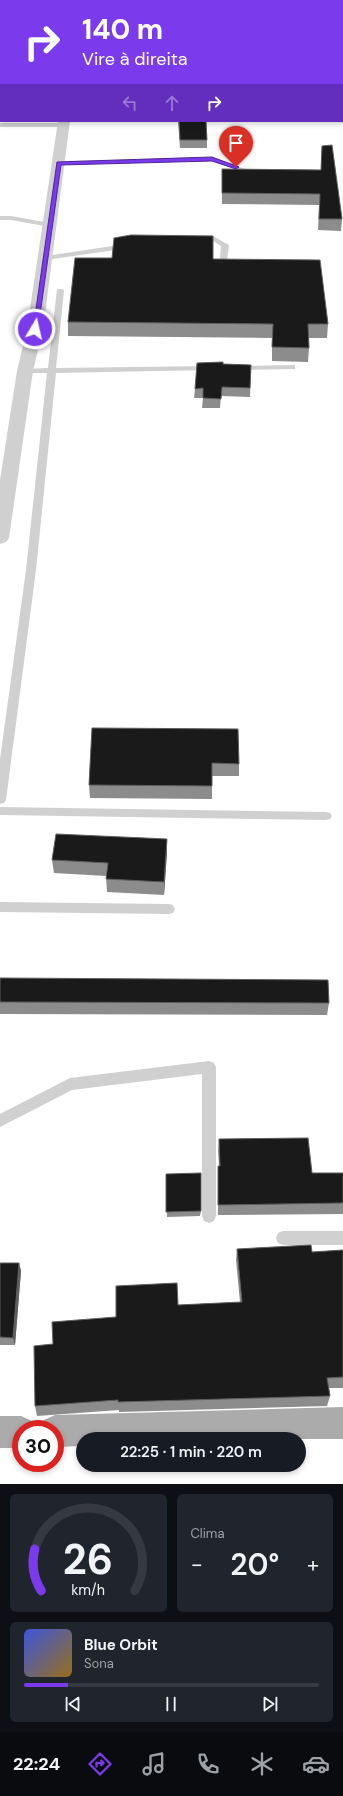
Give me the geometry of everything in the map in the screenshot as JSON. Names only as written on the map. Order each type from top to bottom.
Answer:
[{"type":"main road","points":[[64,1431],[343,1423]]},
{"type":"main road","points":[[0,1432],[12,1432]]},
{"type":"street","points":[[0,538],[25,371],[35,329],[46,258],[64,123]]},
{"type":"lane","points":[[0,125],[64,123]]},
{"type":"lane","points":[[59,163],[212,159],[260,176]]},
{"type":"lane","points":[[0,218],[11,218],[50,225]]},
{"type":"lane","points":[[190,239],[211,237],[225,245],[224,259]]},
{"type":"lane","points":[[46,258],[137,244]]},
{"type":"lane","points":[[0,800],[31,570],[60,291]]},
{"type":"lane","points":[[25,371],[292,367]]},
{"type":"lane","points":[[0,811],[326,816]]},
{"type":"lane","points":[[0,907],[169,910]]},
{"type":"lane","points":[[0,1121],[70,1084],[209,1068],[209,1216]]},
{"type":"lane","points":[[284,1238],[343,1238]]},
{"type":"building","points":[[179,122],[206,122],[207,140],[180,140]]},
{"type":"building","points":[[332,145],[342,219],[319,219],[320,194],[222,193],[222,169],[321,170],[322,146]]},
{"type":"building","points":[[131,235],[213,236],[213,259],[320,260],[328,324],[308,324],[309,348],[272,347],[273,324],[68,322],[75,258],[112,258],[114,238]]},
{"type":"building","points":[[223,362],[223,364],[251,365],[250,388],[222,387],[221,399],[203,398],[203,388],[195,389],[197,363]]},
{"type":"building","points":[[92,728],[238,729],[239,764],[212,763],[212,786],[89,785]]},
{"type":"building","points":[[56,834],[167,839],[164,882],[106,879],[108,863],[52,860]]},
{"type":"building","points":[[0,978],[328,980],[329,1003],[0,1002]]},
{"type":"building","points":[[308,1138],[312,1173],[343,1173],[343,1203],[218,1205],[218,1166],[220,1166],[219,1139]]},
{"type":"building","points":[[201,1173],[201,1211],[166,1212],[166,1174]]},
{"type":"building","points":[[311,1245],[312,1252],[343,1250],[343,1377],[327,1378],[330,1396],[118,1402],[118,1400],[35,1406],[34,1346],[53,1344],[52,1322],[116,1317],[116,1286],[177,1283],[178,1305],[242,1302],[237,1249]]},
{"type":"building","points":[[0,1263],[19,1263],[13,1338],[0,1337]]},
{"type":"route","points":[[35,329],[59,163],[212,159],[236,167]]}]
